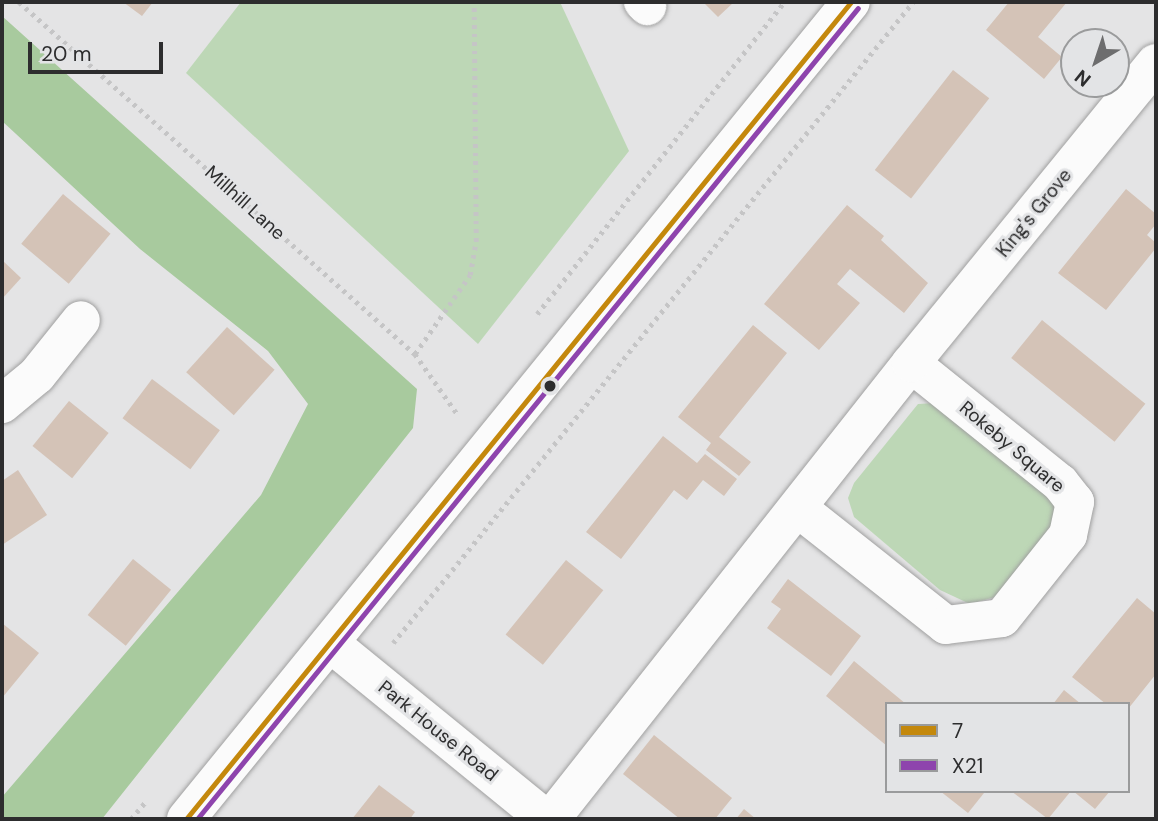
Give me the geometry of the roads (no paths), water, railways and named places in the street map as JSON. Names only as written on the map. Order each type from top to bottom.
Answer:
[{"type":"main road","points":[[186,819],[851,2]]},
{"type":"main road","name":"King's Grove","points":[[548,819],[799,509],[911,363],[1156,63]]},
{"type":"main road","points":[[2,404],[37,374],[82,320]]},
{"type":"main road","name":"Rokeby Square","points":[[799,509],[946,625],[1002,618],[1068,535],[1075,502],[1060,482],[911,363]]},
{"type":"main road","name":"Park House Road","points":[[330,643],[548,819]]}]
